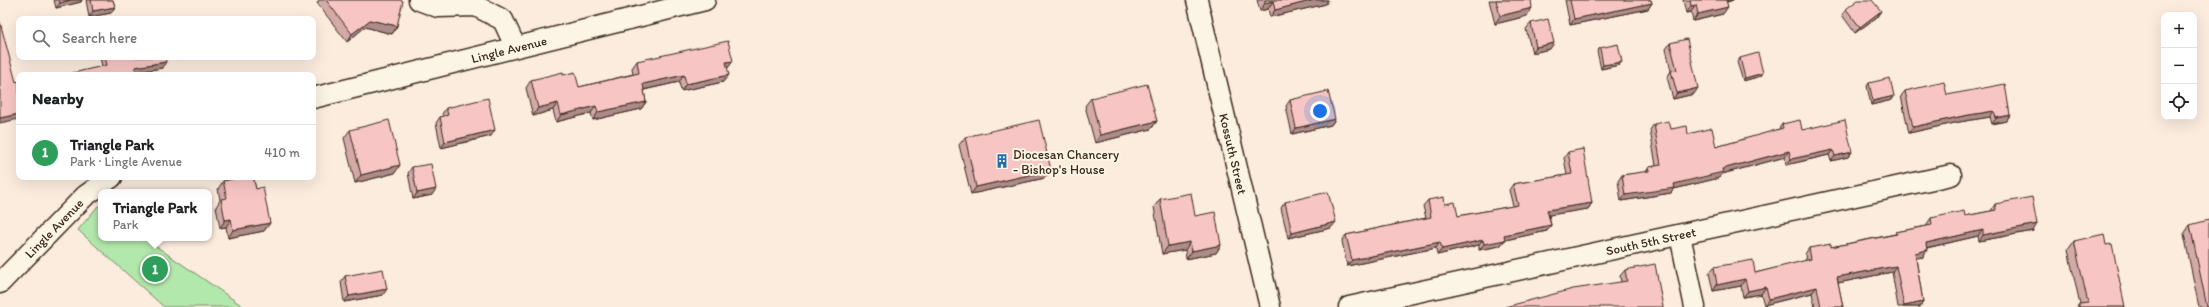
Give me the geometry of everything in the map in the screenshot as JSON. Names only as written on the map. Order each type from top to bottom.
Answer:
[{"type":"street","points":[[419,0],[438,7],[476,6],[503,20],[515,46]]},
{"type":"street","name":"Lingle Avenue","points":[[316,97],[515,46],[705,0]]},
{"type":"street","name":"Kossuth Street","points":[[1197,0],[1270,307]]},
{"type":"street","name":"South 5th Street","points":[[1350,307],[1680,236],[1951,175]]},
{"type":"street","name":"Lingle Avenue","points":[[0,283],[85,196],[108,180]]},
{"type":"street","points":[[1680,236],[1695,307]]},
{"type":"green space","points":[[98,206],[98,241],[148,241],[244,307],[164,307],[78,230]]},
{"type":"building","points":[[59,0],[70,0],[60,3]]},
{"type":"building","points":[[91,0],[113,0],[115,7],[93,11]]},
{"type":"building","points":[[326,0],[403,1],[397,26],[370,20],[352,34]]},
{"type":"building","points":[[1265,0],[1314,0],[1275,10],[1273,1],[1265,3]]},
{"type":"building","points":[[1496,0],[1531,0],[1532,8],[1500,16]]},
{"type":"building","points":[[1570,0],[1651,0],[1652,3],[1574,19]]},
{"type":"building","points":[[1690,0],[1726,0],[1728,7],[1698,14],[1696,5],[1691,6]]},
{"type":"building","points":[[1858,0],[1872,0],[1881,11],[1860,27],[1846,9]]},
{"type":"building","points":[[1548,19],[1554,43],[1536,47],[1531,23]]},
{"type":"building","points":[[0,22],[16,82],[16,115],[0,118]]},
{"type":"building","points":[[1687,39],[1698,88],[1677,93],[1671,71],[1677,70],[1670,43]]},
{"type":"building","points":[[728,41],[733,61],[726,62],[729,75],[686,84],[684,75],[643,84],[646,102],[598,112],[596,106],[561,115],[558,103],[538,108],[531,80],[563,72],[563,75],[575,72],[579,87],[639,73],[637,61]]},
{"type":"building","points":[[1618,44],[1622,62],[1603,65],[1600,48]]},
{"type":"building","points":[[1758,53],[1763,73],[1745,78],[1740,58]]},
{"type":"building","points":[[106,60],[166,60],[166,62],[135,67],[136,72],[77,72],[107,65]]},
{"type":"building","points":[[1890,78],[1894,96],[1873,101],[1869,83]]},
{"type":"building","points":[[1944,82],[1947,95],[2005,84],[2010,115],[1996,118],[1994,111],[1913,127],[1905,91]]},
{"type":"building","points":[[1147,84],[1157,121],[1100,135],[1091,98]]},
{"type":"building","points":[[1328,91],[1335,119],[1296,128],[1290,100]]},
{"type":"building","points":[[488,98],[495,130],[445,142],[440,117],[448,115],[446,108]]},
{"type":"building","points":[[389,120],[400,165],[361,175],[350,130]]},
{"type":"building","name":"Diocesan Chancery - Bishop's House","points":[[1039,120],[1051,170],[976,187],[965,137]]},
{"type":"building","points":[[1800,120],[1802,130],[1845,120],[1852,152],[1835,156],[1833,150],[1791,159],[1789,151],[1722,169],[1723,172],[1674,184],[1675,188],[1625,195],[1622,175],[1649,171],[1649,167],[1661,165],[1654,124],[1669,121],[1671,129],[1687,126],[1688,134],[1712,128],[1716,147],[1783,128],[1782,124]]},
{"type":"building","points":[[1583,149],[1592,203],[1547,210],[1551,225],[1504,235],[1505,240],[1484,244],[1483,240],[1442,249],[1440,242],[1352,260],[1346,235],[1431,217],[1428,200],[1444,197],[1445,204],[1455,202],[1458,216],[1518,205],[1513,184],[1572,174],[1568,152]]},
{"type":"building","points":[[431,164],[436,189],[417,193],[412,167]]},
{"type":"building","points":[[254,180],[256,189],[263,187],[270,223],[233,230],[231,219],[225,220],[221,199],[227,198],[223,181]]},
{"type":"building","points":[[1328,192],[1336,222],[1292,233],[1285,202]]},
{"type":"building","points":[[1191,193],[1195,216],[1215,212],[1221,245],[1192,251],[1190,242],[1168,246],[1160,199]]},
{"type":"building","points":[[2032,197],[2037,224],[1983,235],[1983,230],[1926,243],[1927,250],[1915,253],[1923,302],[1904,306],[1896,266],[1837,277],[1843,307],[1821,307],[1817,287],[1769,299],[1766,287],[1748,291],[1745,279],[1717,285],[1714,267],[1753,260],[1755,273],[1811,259],[1809,248],[1831,244],[1831,247],[1897,234],[1896,232],[1932,225],[1931,218],[1964,211],[1965,216],[1996,210],[1995,204]]},
{"type":"building","points":[[2209,220],[2209,307],[2207,307],[2190,225]]},
{"type":"building","points":[[2104,234],[2106,245],[2112,244],[2125,307],[2079,307],[2079,304],[2088,303],[2074,241]]},
{"type":"building","points":[[1655,264],[1663,307],[1505,307],[1573,289],[1627,281],[1625,270]]},
{"type":"building","points":[[383,269],[387,289],[349,296],[345,276]]},
{"type":"place","name":"Diocesan Chancery - Bishop's House","points":[[1002,161]]},
{"type":"place","name":"Triangle Park","points":[[155,269]]}]
